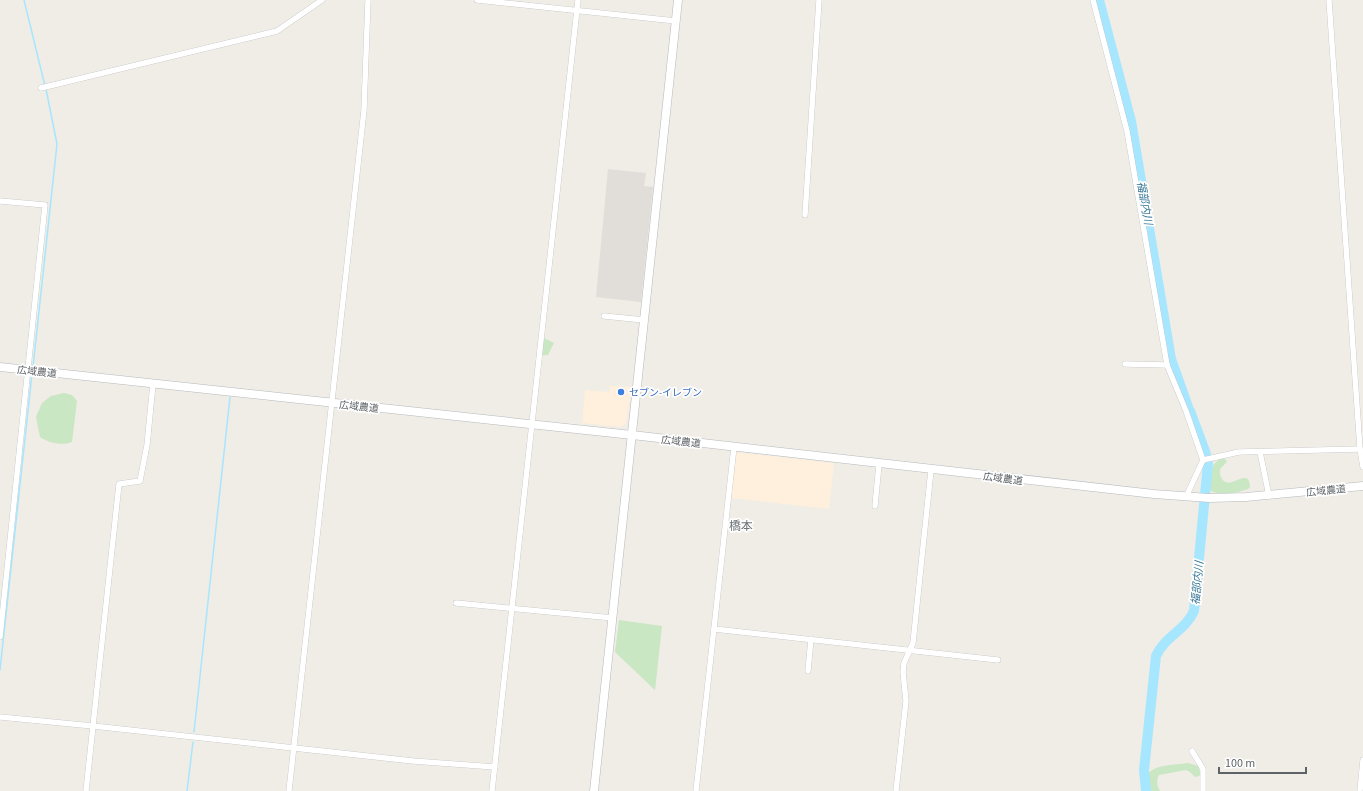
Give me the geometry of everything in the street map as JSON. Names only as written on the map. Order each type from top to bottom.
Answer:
[{"type":"street","points":[[41,87],[277,31],[322,0]]},
{"type":"street","points":[[290,791],[364,110],[368,0]]},
{"type":"street","points":[[477,0],[676,21]]},
{"type":"street","points":[[492,791],[578,0]]},
{"type":"street","points":[[594,791],[678,0]]},
{"type":"street","points":[[805,215],[819,0]]},
{"type":"street","points":[[1093,0],[1127,131],[1167,365],[1186,411],[1203,460],[1186,497]]},
{"type":"street","points":[[1329,0],[1360,449],[1363,467]]},
{"type":"street","points":[[0,200],[45,205],[0,637]]},
{"type":"street","points":[[604,316],[644,320]]},
{"type":"street","points":[[1125,364],[1167,365]]},
{"type":"street","name":"広域農道","points":[[0,367],[532,424],[931,470],[1186,497],[1205,498],[1269,496],[1363,486]]},
{"type":"street","points":[[86,791],[119,484],[140,481],[147,445],[153,384]]},
{"type":"street","points":[[696,791],[734,447]]},
{"type":"street","points":[[1203,460],[1239,452],[1360,449]]},
{"type":"street","points":[[1260,452],[1269,496]]},
{"type":"street","points":[[874,506],[879,464]]},
{"type":"street","points":[[896,791],[906,701],[903,672],[904,663],[913,643],[931,470]]},
{"type":"street","points":[[456,603],[613,618]]},
{"type":"street","points":[[714,629],[998,660]]},
{"type":"street","points":[[808,671],[811,639]]},
{"type":"street","points":[[0,717],[413,761],[495,767]]},
{"type":"street","points":[[1192,751],[1203,768],[1203,791]]},
{"type":"street","points":[[1360,791],[1363,760]]},
{"type":"shaded area","points":[[608,169],[646,173],[644,186],[653,187],[641,302],[596,297]]},
{"type":"shaded area","points":[[610,386],[632,387],[626,423],[619,427],[582,423],[585,390],[609,392]]},
{"type":"shaded area","points":[[735,452],[834,463],[829,509],[730,498]]},
{"type":"green space","points":[[544,338],[554,343],[548,355],[542,355]]},
{"type":"green space","points":[[64,393],[72,395],[77,401],[72,442],[64,444],[47,441],[40,437],[36,417],[42,403],[51,396]]},
{"type":"green space","points":[[1224,458],[1227,461],[1221,468],[1220,474],[1224,481],[1233,482],[1246,478],[1249,481],[1250,487],[1248,489],[1230,493],[1216,493],[1211,491],[1209,482],[1210,472],[1215,463]]},
{"type":"green space","points":[[619,620],[662,626],[655,690],[615,652]]},
{"type":"green space","points":[[1188,763],[1198,766],[1201,774],[1199,776],[1195,777],[1186,770],[1159,775],[1157,783],[1160,791],[1148,791],[1147,775],[1150,771],[1160,767]]},
{"type":"waterway","points":[[24,0],[45,86]]},
{"type":"waterway","name":"福部内川","points":[[1099,0],[1131,121],[1171,359],[1188,407]]},
{"type":"waterway","points":[[33,367],[57,144],[46,89]]},
{"type":"waterway","points":[[0,670],[32,374]]},
{"type":"waterway","points":[[194,732],[230,397]]},
{"type":"waterway","name":"福部内川","points":[[1146,791],[1144,770],[1156,656],[1164,643],[1186,624],[1194,611],[1208,463],[1190,411]]},
{"type":"waterway","points":[[187,791],[193,742]]},
{"type":"place","name":"セブン-イレブン","points":[[621,392]]},
{"type":"district","name":"橋本","points":[[741,526]]}]
